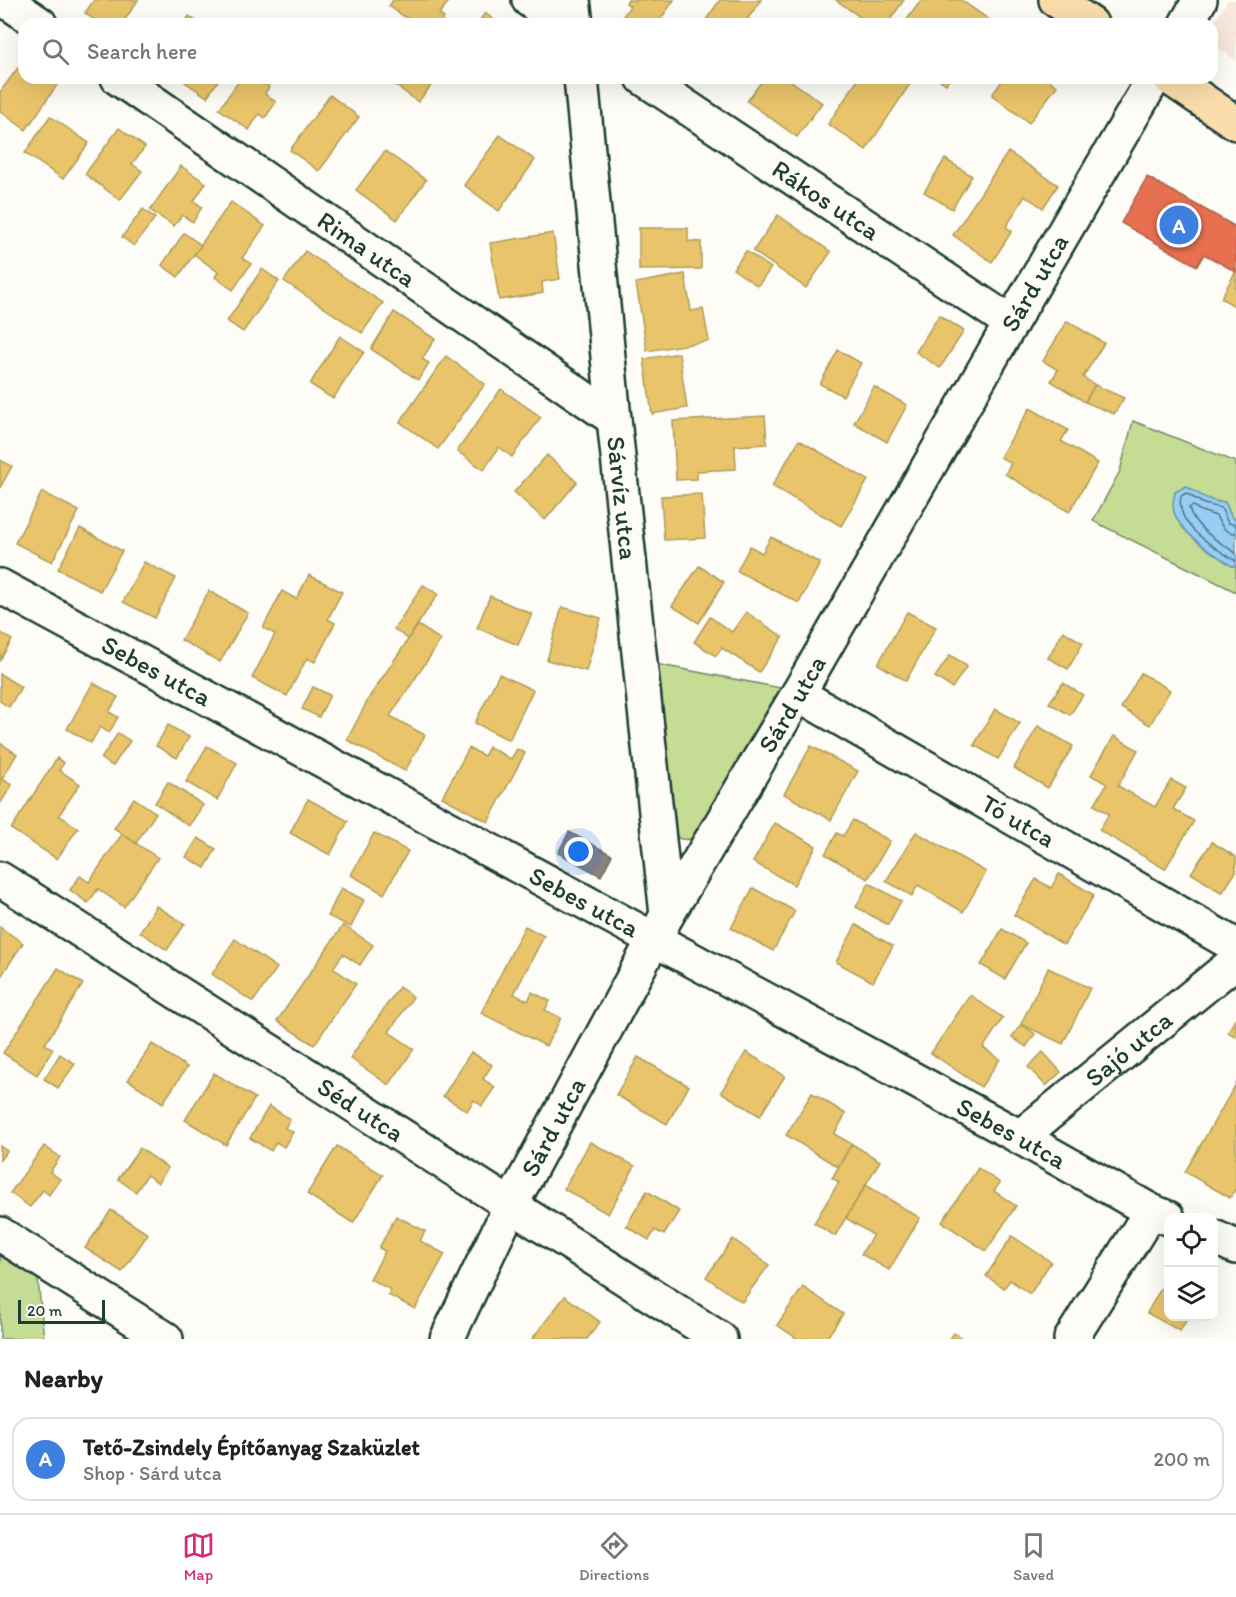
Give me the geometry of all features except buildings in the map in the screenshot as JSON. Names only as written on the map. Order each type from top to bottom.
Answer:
[{"type":"main road","points":[[1056,0],[1082,18]]},
{"type":"main road","points":[[1179,84],[1236,123]]},
{"type":"street","points":[[5,0],[31,18]]},
{"type":"street","points":[[529,0],[554,18]]},
{"type":"street","points":[[573,0],[575,18]]},
{"type":"street","points":[[1190,18],[1200,0]]},
{"type":"street","name":"Rima utca","points":[[127,84],[614,419]]},
{"type":"street","name":"Sárvíz utca","points":[[582,84],[660,928]]},
{"type":"street","name":"Rákos utca","points":[[652,84],[1011,323]]},
{"type":"street","name":"Sárd utca","points":[[447,1339],[511,1205],[660,928],[1150,84]]},
{"type":"street","name":"Sebes utca","points":[[0,586],[660,928],[1020,1137],[1160,1214]]},
{"type":"street","name":"Tó utca","points":[[798,694],[1236,946]]},
{"type":"street","name":"Séd utca","points":[[0,879],[720,1339]]},
{"type":"street","name":"Sajó utca","points":[[1020,1137],[1236,961]]},
{"type":"street","points":[[1071,1339],[1160,1214]]},
{"type":"street","points":[[0,1234],[166,1339]]},
{"type":"street","points":[[1218,1239],[1236,1247]]},
{"type":"shaded area","points":[[1228,0],[1236,0],[1236,60],[1218,48],[1217,18]]},
{"type":"green space","points":[[1133,421],[1236,462],[1236,520],[1232,519],[1216,502],[1206,499],[1186,486],[1230,565],[1236,567],[1236,592],[1093,521],[1120,471]]},
{"type":"green space","points":[[650,663],[786,689],[696,838],[681,839],[669,831]]},
{"type":"green space","points":[[0,1245],[37,1271],[44,1339],[0,1339]]},
{"type":"water","points":[[1186,486],[1209,499],[1225,502],[1232,518],[1236,520],[1236,567],[1204,547],[1180,524],[1173,506],[1175,492]]},
{"type":"place","name":"Tető-Zsindely Építőanyag Szaküzlet","points":[[1179,225]]}]
